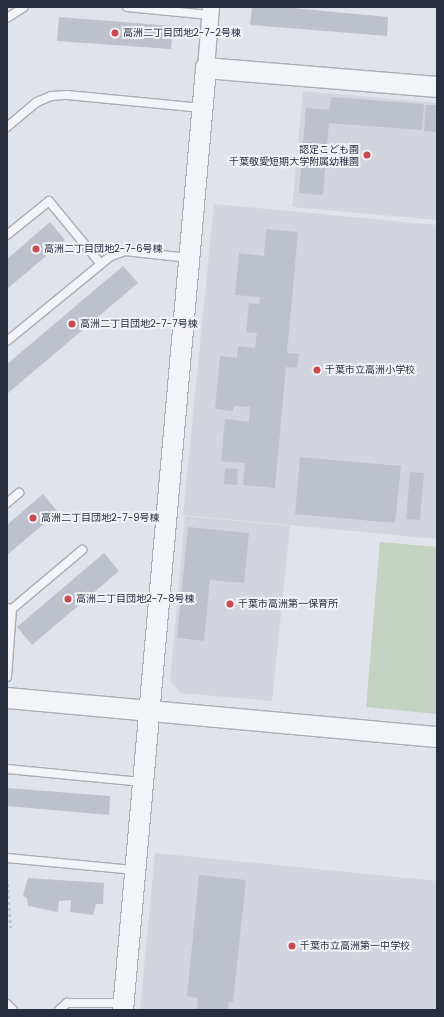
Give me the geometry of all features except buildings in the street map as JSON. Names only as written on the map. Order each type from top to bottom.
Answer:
[{"type":"street","points":[[123,1007],[211,11]]},
{"type":"street","points":[[206,68],[437,87]]},
{"type":"street","points":[[7,698],[437,737]]},
{"type":"lane","points":[[7,18],[24,7]]},
{"type":"lane","points":[[127,7],[211,11]]},
{"type":"lane","points":[[7,127],[37,102],[51,96],[68,95],[203,108]]},
{"type":"lane","points":[[7,235],[48,201],[100,263]]},
{"type":"lane","points":[[7,341],[100,263],[125,251],[189,258]]},
{"type":"lane","points":[[7,503],[19,493]]},
{"type":"lane","points":[[7,677],[10,608],[82,550]]},
{"type":"lane","points":[[7,769],[143,782]]},
{"type":"lane","points":[[7,858],[135,870]]},
{"type":"lane","points":[[59,1010],[67,1003],[123,1007]]},
{"type":"lane","points":[[7,1004],[12,1010]]},
{"type":"path","points":[[7,878],[11,928]]},
{"type":"shaded area","name":"認定こども園 千葉敬愛短期大学附属幼稚園","points":[[303,91],[437,103],[437,220],[292,207]]},
{"type":"shaded area","name":"千葉市立高洲小学校","points":[[214,204],[437,225],[437,539],[183,515]]},
{"type":"shaded area","name":"千葉市高洲第一保育所","points":[[185,516],[290,526],[272,701],[180,693],[170,681]]},
{"type":"shaded area","name":"千葉市立高洲第一中学校","points":[[155,853],[437,881],[437,1010],[140,1010]]},
{"type":"green space","points":[[380,542],[437,547],[437,714],[366,707]]},
{"type":"place","name":"高洲二丁目団地2-7-2号棟","points":[[115,33]]},
{"type":"place","name":"認定こども園 千葉敬愛短期大学附属幼稚園","points":[[367,155]]},
{"type":"place","name":"高洲二丁目団地2-7-6号棟","points":[[36,249]]},
{"type":"place","name":"高洲二丁目団地2-7-7号棟","points":[[72,324]]},
{"type":"place","name":"千葉市立高洲小学校","points":[[317,370]]},
{"type":"place","name":"高洲二丁目団地2-7-9号棟","points":[[33,518]]},
{"type":"place","name":"高洲二丁目団地2-7-8号棟","points":[[68,599]]},
{"type":"place","name":"千葉市高洲第一保育所","points":[[230,604]]},
{"type":"place","name":"千葉市立高洲第一中学校","points":[[292,946]]}]
